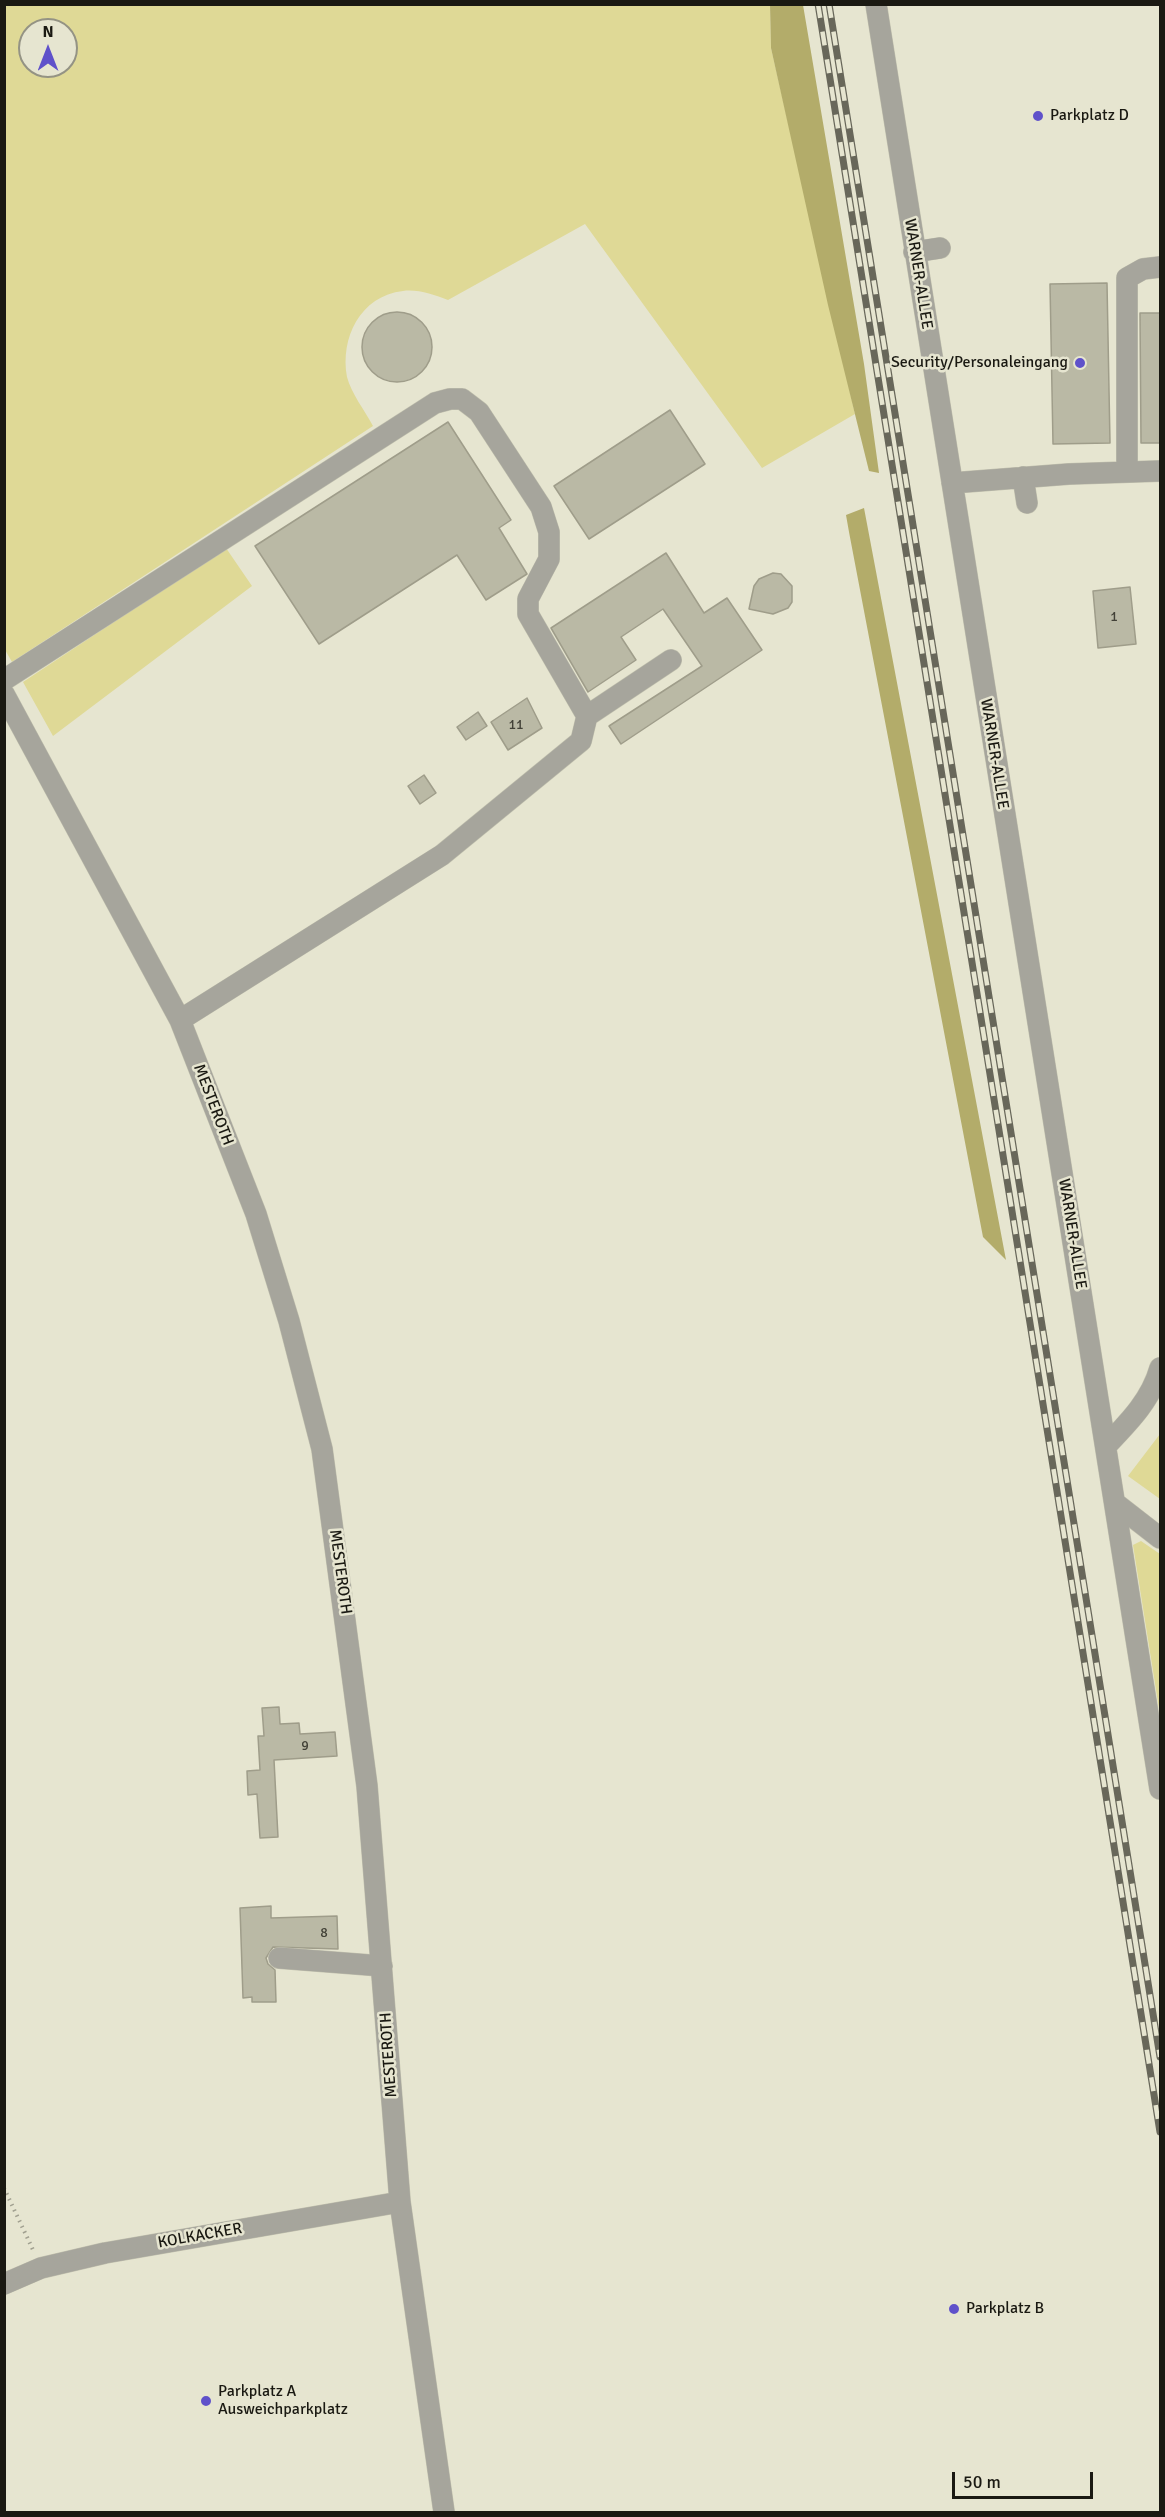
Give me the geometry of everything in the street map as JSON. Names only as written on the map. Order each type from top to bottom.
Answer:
[{"type":"street","name":"WARNER-ALLEE","points":[[876,4],[1159,1774]]},
{"type":"street","points":[[915,252],[940,248]]},
{"type":"street","points":[[1127,471],[1127,278],[1143,269],[1161,267]]},
{"type":"street","points":[[4,680],[435,404],[450,399],[462,399],[478,412],[541,507],[549,532],[549,559],[528,599],[528,614],[587,716]]},
{"type":"street","points":[[952,483],[1127,471],[1161,471]]},
{"type":"street","points":[[1023,477],[1027,503]]},
{"type":"street","points":[[180,1020],[442,855],[581,741],[587,716],[671,660]]},
{"type":"street","name":"MESTEROTH","points":[[4,694],[180,1020],[256,1214],[289,1321],[322,1449],[367,1786],[400,2202],[444,2512]]},
{"type":"street","points":[[1106,1446],[1141,1408],[1155,1388],[1161,1368]]},
{"type":"street","points":[[1115,1503],[1161,1538]]},
{"type":"street","points":[[279,1958],[382,1966]]},
{"type":"street","name":"KOLKACKER","points":[[4,2284],[41,2268],[105,2253],[400,2202]]},
{"type":"path","points":[[4,2188],[41,2268]]},
{"type":"shaded area","points":[[4,5],[770,5],[771,48],[855,414],[762,468],[585,224],[448,300],[426,293],[403,291],[375,301],[356,321],[350,334],[346,362],[349,383],[373,426],[12,662],[4,648]]},
{"type":"shaded area","points":[[770,5],[803,5],[864,364],[879,473],[869,471],[828,305],[771,48]]},
{"type":"shaded area","points":[[864,508],[1006,1260],[983,1237],[849,532],[846,515]]},
{"type":"shaded area","points":[[226,548],[252,586],[53,736],[23,682]]},
{"type":"shaded area","points":[[1160,1434],[1160,1499],[1128,1476]]},
{"type":"shaded area","points":[[1141,1541],[1160,1554],[1160,1715],[1133,1545]]},
{"type":"building","name":"Security/Personaleingang","points":[[1107,283],[1110,443],[1053,444],[1050,284]]},
{"type":"building","points":[[397,312],[410,315],[422,322],[429,334],[432,347],[429,360],[422,372],[410,379],[397,382],[384,379],[372,372],[365,360],[362,347],[365,334],[372,322],[384,315]]},
{"type":"building","points":[[1140,313],[1161,313],[1161,443],[1141,443]]},
{"type":"building","points":[[670,410],[705,464],[589,539],[554,486]]},
{"type":"building","points":[[448,422],[511,520],[499,528],[527,574],[486,600],[457,555],[319,644],[255,546]]},
{"type":"building","points":[[666,553],[704,613],[727,598],[762,650],[621,744],[609,726],[702,666],[663,609],[621,637],[636,660],[588,692],[551,628]]},
{"type":"building","points":[[773,573],[781,574],[792,586],[792,602],[788,608],[773,614],[749,609],[754,586],[759,579]]},
{"type":"building","points":[[1130,587],[1136,644],[1098,648],[1093,591]]},
{"type":"building","points":[[527,698],[542,728],[508,750],[491,722]]},
{"type":"building","points":[[478,712],[487,726],[466,740],[457,727]]},
{"type":"building","points":[[424,775],[436,793],[420,804],[408,786]]},
{"type":"building","points":[[279,1707],[280,1724],[299,1723],[300,1734],[335,1732],[337,1756],[274,1760],[278,1837],[260,1838],[257,1794],[248,1795],[247,1771],[260,1770],[258,1736],[264,1736],[262,1708]]},
{"type":"building","points":[[271,1906],[271,1918],[337,1916],[338,1949],[273,1947],[266,1958],[268,1964],[275,1970],[276,2002],[252,2002],[252,1997],[243,1998],[240,1908]]},
{"type":"railway","points":[[818,4],[1160,2132]]},
{"type":"railway","points":[[829,4],[1160,2057]]},
{"type":"place","name":"Parkplatz D","points":[[1038,116]]},
{"type":"place","name":"Security/Personaleingang","points":[[1080,363]]},
{"type":"place","name":"Parkplatz B","points":[[954,2309]]},
{"type":"place","name":"Parkplatz A Ausweichparkplatz","points":[[206,2401]]}]
